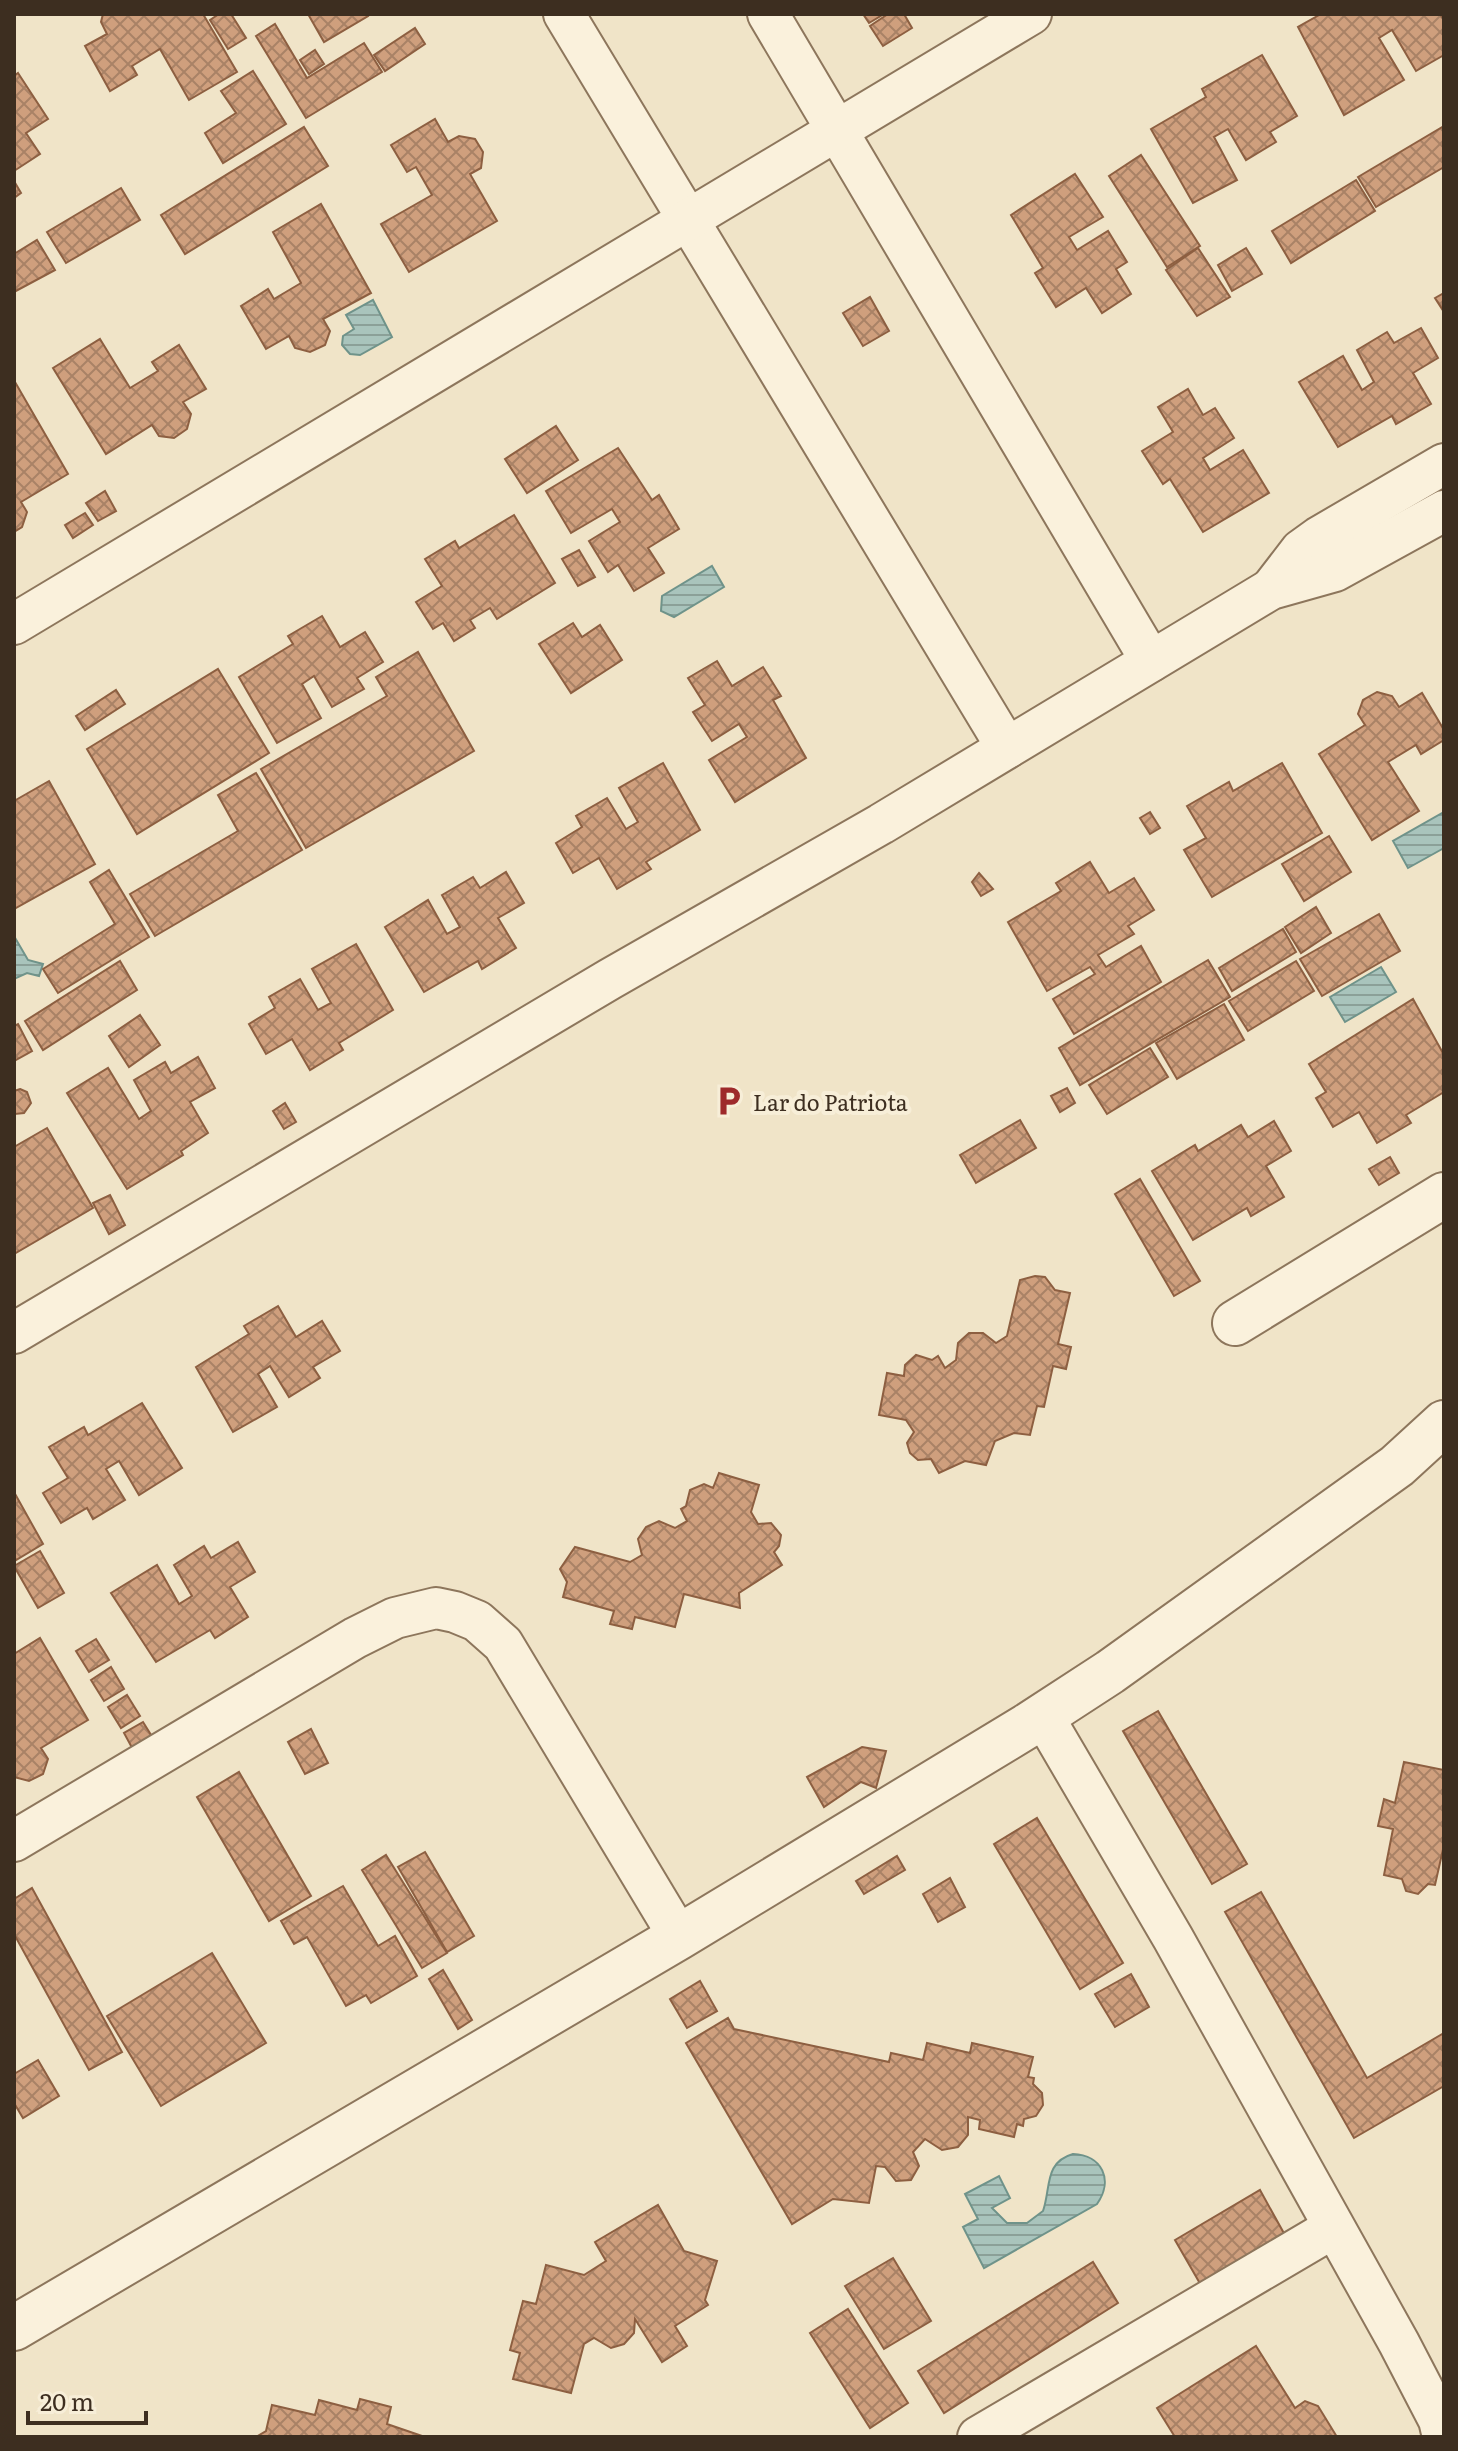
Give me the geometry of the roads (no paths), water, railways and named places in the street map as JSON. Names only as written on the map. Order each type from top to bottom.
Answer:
[{"type":"street","points":[[564,14],[1007,748]]},
{"type":"street","points":[[768,14],[1151,661]]},
{"type":"street","points":[[14,624],[1031,14]]},
{"type":"street","points":[[1271,589],[1301,550],[1444,464]]},
{"type":"street","points":[[14,1333],[1271,589],[1335,571],[1444,511]]},
{"type":"street","points":[[1235,1323],[1444,1195]]},
{"type":"street","points":[[14,2328],[679,1937],[1043,1716],[1397,1466],[1444,1423]]},
{"type":"street","points":[[14,1841],[355,1638],[416,1610],[436,1608],[477,1621],[503,1644],[679,1937]]},
{"type":"street","points":[[1043,1716],[1173,1938],[1399,2343],[1439,2420],[1443,2437]]},
{"type":"street","points":[[978,2437],[1333,2228]]},
{"type":"water","points":[[373,300],[392,337],[360,355],[350,354],[342,345],[343,336],[354,329],[346,315]]},
{"type":"water","points":[[712,566],[724,587],[674,617],[661,611],[662,596]]},
{"type":"water","points":[[1444,812],[1444,848],[1408,868],[1393,841]]},
{"type":"water","points":[[14,936],[28,960],[43,964],[39,976],[27,973],[14,979]]},
{"type":"water","points":[[1381,967],[1396,992],[1345,1022],[1330,997]]},
{"type":"water","points":[[1073,2154],[1091,2159],[1102,2170],[1104,2186],[1097,2204],[984,2268],[963,2227],[978,2219],[965,2194],[999,2176],[1010,2198],[992,2208],[1007,2223],[1027,2223],[1043,2211],[1050,2177],[1057,2163]]},
{"type":"place","name":"Lar do Patriota","points":[[729,1101]]}]
